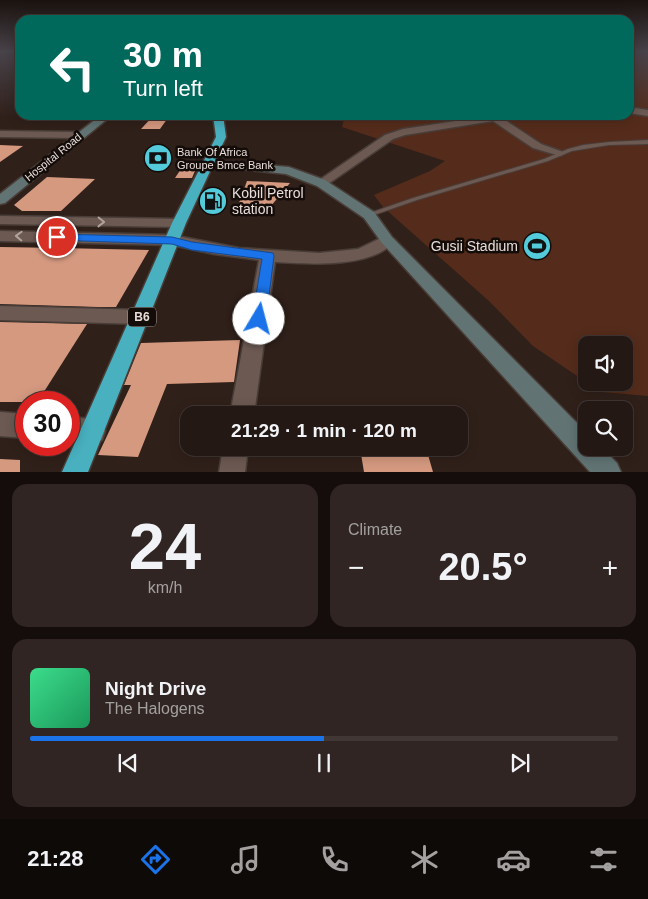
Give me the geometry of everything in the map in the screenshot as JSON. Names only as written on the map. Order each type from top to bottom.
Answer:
[{"type":"highway","name":"B6","points":[[75,472],[142,317],[176,232],[221,137],[219,120]]},
{"type":"street","points":[[634,111],[648,112]]},
{"type":"street","name":"Hospital Road","points":[[0,200],[100,120]]},
{"type":"street","points":[[321,182],[389,137],[403,132],[482,120]]},
{"type":"street","points":[[498,120],[537,146],[560,153]]},
{"type":"street","points":[[0,134],[80,135]]},
{"type":"street","points":[[208,163],[266,167],[289,171],[321,182],[369,215],[387,240],[608,472]]},
{"type":"street","points":[[0,220],[176,232],[192,246],[268,256],[328,258],[359,254],[387,240]]},
{"type":"street","points":[[0,236],[176,232]]},
{"type":"street","points":[[243,406],[268,256]]},
{"type":"street","points":[[0,313],[142,317]]},
{"type":"street","points":[[0,424],[15,425]]},
{"type":"street","points":[[80,430],[93,431]]},
{"type":"street","points":[[232,472],[235,456]]},
{"type":"lane","points":[[369,215],[415,198],[546,160],[560,153],[595,145],[648,142]]},
{"type":"shaded area","name":"Gusii Stadium","points":[[634,73],[648,73],[648,396],[599,391],[633,391],[633,336],[578,336],[578,377],[533,346],[489,301],[383,207],[374,195],[430,171],[445,161],[342,127],[344,120],[634,120]]},
{"type":"building","points":[[149,120],[166,120],[160,129],[141,129]]},
{"type":"building","points":[[0,145],[23,146],[0,162]]},
{"type":"building","points":[[183,166],[197,166],[192,178],[175,178]]},
{"type":"building","points":[[47,177],[95,179],[61,211],[22,211],[14,205]]},
{"type":"building","points":[[247,181],[290,183],[266,212],[236,211]]},
{"type":"building","points":[[0,247],[149,250],[116,307],[98,307],[0,304]]},
{"type":"building","points":[[0,322],[87,324],[44,391],[15,391],[15,402],[0,402]]},
{"type":"building","points":[[240,340],[234,382],[167,384],[138,457],[98,455],[131,385],[124,385],[141,343]]},
{"type":"building","points":[[361,456],[428,456],[433,472],[364,472]]},
{"type":"building","points":[[0,459],[20,460],[20,472],[0,472]]},
{"type":"place","name":"Bank Of Africa Groupe Bmce Bank","points":[[158,158]]},
{"type":"place","name":"Kobil Petrol station","points":[[213,201]]},
{"type":"place","name":"Gusii Stadium","points":[[537,246]]},
{"type":"route","points":[[57,237],[172,240],[192,246],[268,256],[259,319]]}]
